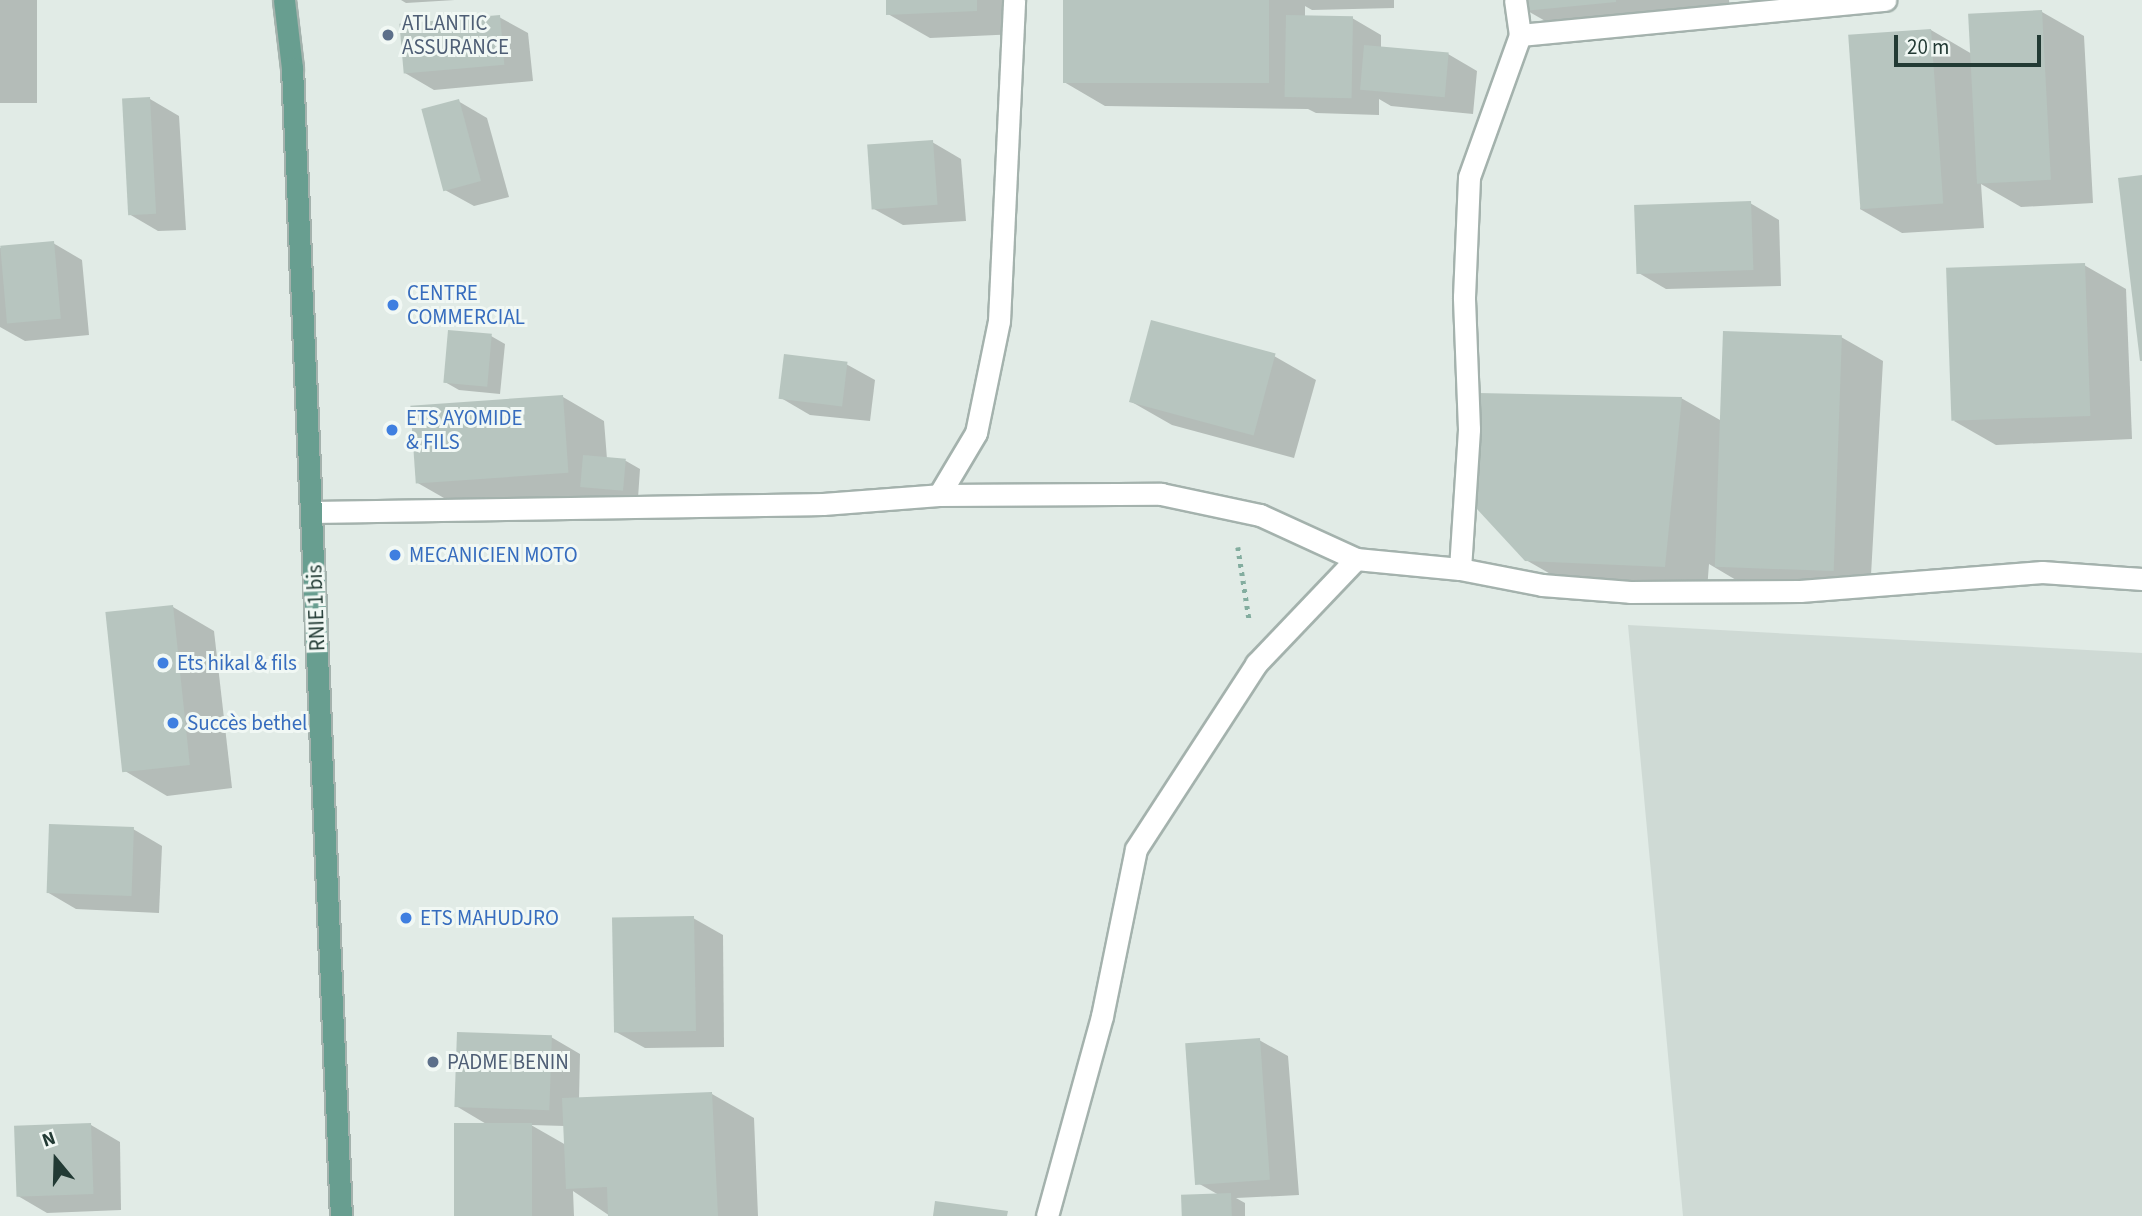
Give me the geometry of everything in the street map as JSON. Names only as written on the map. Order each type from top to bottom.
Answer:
[{"type":"main road","name":"RNIE 1 bis","points":[[284,0],[292,68],[341,1216]]},
{"type":"street","points":[[940,495],[976,433],[999,321],[1014,0]]},
{"type":"street","points":[[1460,569],[1469,429],[1464,297],[1469,177],[1520,35],[1516,0]]},
{"type":"street","points":[[1520,35],[1885,0]]},
{"type":"street","points":[[312,512],[823,504],[940,495],[1161,494],[1260,515],[1356,559],[1460,569],[1542,585],[1630,593],[1800,591],[2042,572],[2142,579]]},
{"type":"street","points":[[1047,1216],[1102,1016],[1136,849],[1256,664],[1356,559]]},
{"type":"path","points":[[1232,509],[1256,664]]},
{"type":"shaded area","points":[[1628,625],[2142,653],[2142,1216],[1683,1216]]},
{"type":"building","points":[[886,0],[977,0],[977,11],[886,15]]},
{"type":"building","points":[[1063,0],[1269,0],[1269,83],[1063,83]]},
{"type":"building","points":[[1523,0],[1616,0],[1616,2],[1524,11]]},
{"type":"building","points":[[2042,10],[2051,180],[1977,184],[1968,14]]},
{"type":"building","points":[[500,15],[504,65],[404,74],[399,24]]},
{"type":"building","points":[[1286,15],[1353,16],[1352,98],[1285,97]]},
{"type":"building","points":[[1931,29],[1943,204],[1860,209],[1848,35]]},
{"type":"building","points":[[1364,45],[1449,52],[1445,97],[1360,90]]},
{"type":"building","points":[[150,97],[156,214],[128,215],[122,98]]},
{"type":"building","points":[[459,99],[481,181],[443,191],[421,109]]},
{"type":"building","points":[[933,140],[938,205],[872,209],[867,145]]},
{"type":"building","points":[[2142,175],[2142,361],[2140,361],[2118,178]]},
{"type":"building","points":[[1751,201],[1753,270],[1636,274],[1634,205]]},
{"type":"building","points":[[54,241],[61,319],[7,323],[0,246]]},
{"type":"building","points":[[2085,263],[2090,416],[1951,421],[1946,268]]},
{"type":"building","points":[[1151,320],[1276,353],[1254,435],[1129,402]]},
{"type":"building","points":[[448,330],[492,334],[487,387],[443,383]]},
{"type":"building","points":[[1723,331],[1842,335],[1834,571],[1715,567]]},
{"type":"building","points":[[784,354],[848,362],[842,406],[779,399]]},
{"type":"building","points":[[1478,393],[1682,397],[1665,567],[1525,561],[1476,508]]},
{"type":"building","points":[[563,395],[568,473],[416,483],[410,406]]},
{"type":"building","points":[[583,455],[626,459],[623,491],[580,487]]},
{"type":"building","points":[[173,605],[190,765],[122,772],[105,612]]},
{"type":"building","points":[[49,824],[134,827],[132,896],[47,893]]},
{"type":"building","points":[[694,916],[696,1031],[614,1032],[612,917]]},
{"type":"building","points":[[457,1032],[552,1035],[549,1110],[454,1107]]},
{"type":"building","points":[[1260,1038],[1270,1180],[1195,1185],[1185,1043]]},
{"type":"building","points":[[712,1092],[718,1216],[608,1216],[607,1187],[566,1189],[562,1098]]},
{"type":"building","points":[[91,1123],[93,1194],[17,1197],[14,1126]]},
{"type":"building","points":[[454,1123],[532,1123],[532,1216],[454,1216]]},
{"type":"building","points":[[1231,1193],[1232,1216],[1182,1216],[1181,1195]]},
{"type":"building","points":[[935,1201],[1008,1211],[1007,1216],[933,1216]]},
{"type":"place","name":"ATLANTIC ASSURANCE","points":[[388,35]]},
{"type":"place","name":"CENTRE COMMERCIAL","points":[[393,305]]},
{"type":"place","name":"ETS AYOMIDE & FILS","points":[[392,430]]},
{"type":"place","name":"MECANICIEN MOTO","points":[[395,555]]},
{"type":"place","name":"Ets hikal & fils","points":[[163,663]]},
{"type":"place","name":"Succès bethel","points":[[173,723]]},
{"type":"place","name":"ETS MAHUDJRO","points":[[406,918]]},
{"type":"place","name":"PADME BENIN","points":[[433,1062]]}]
